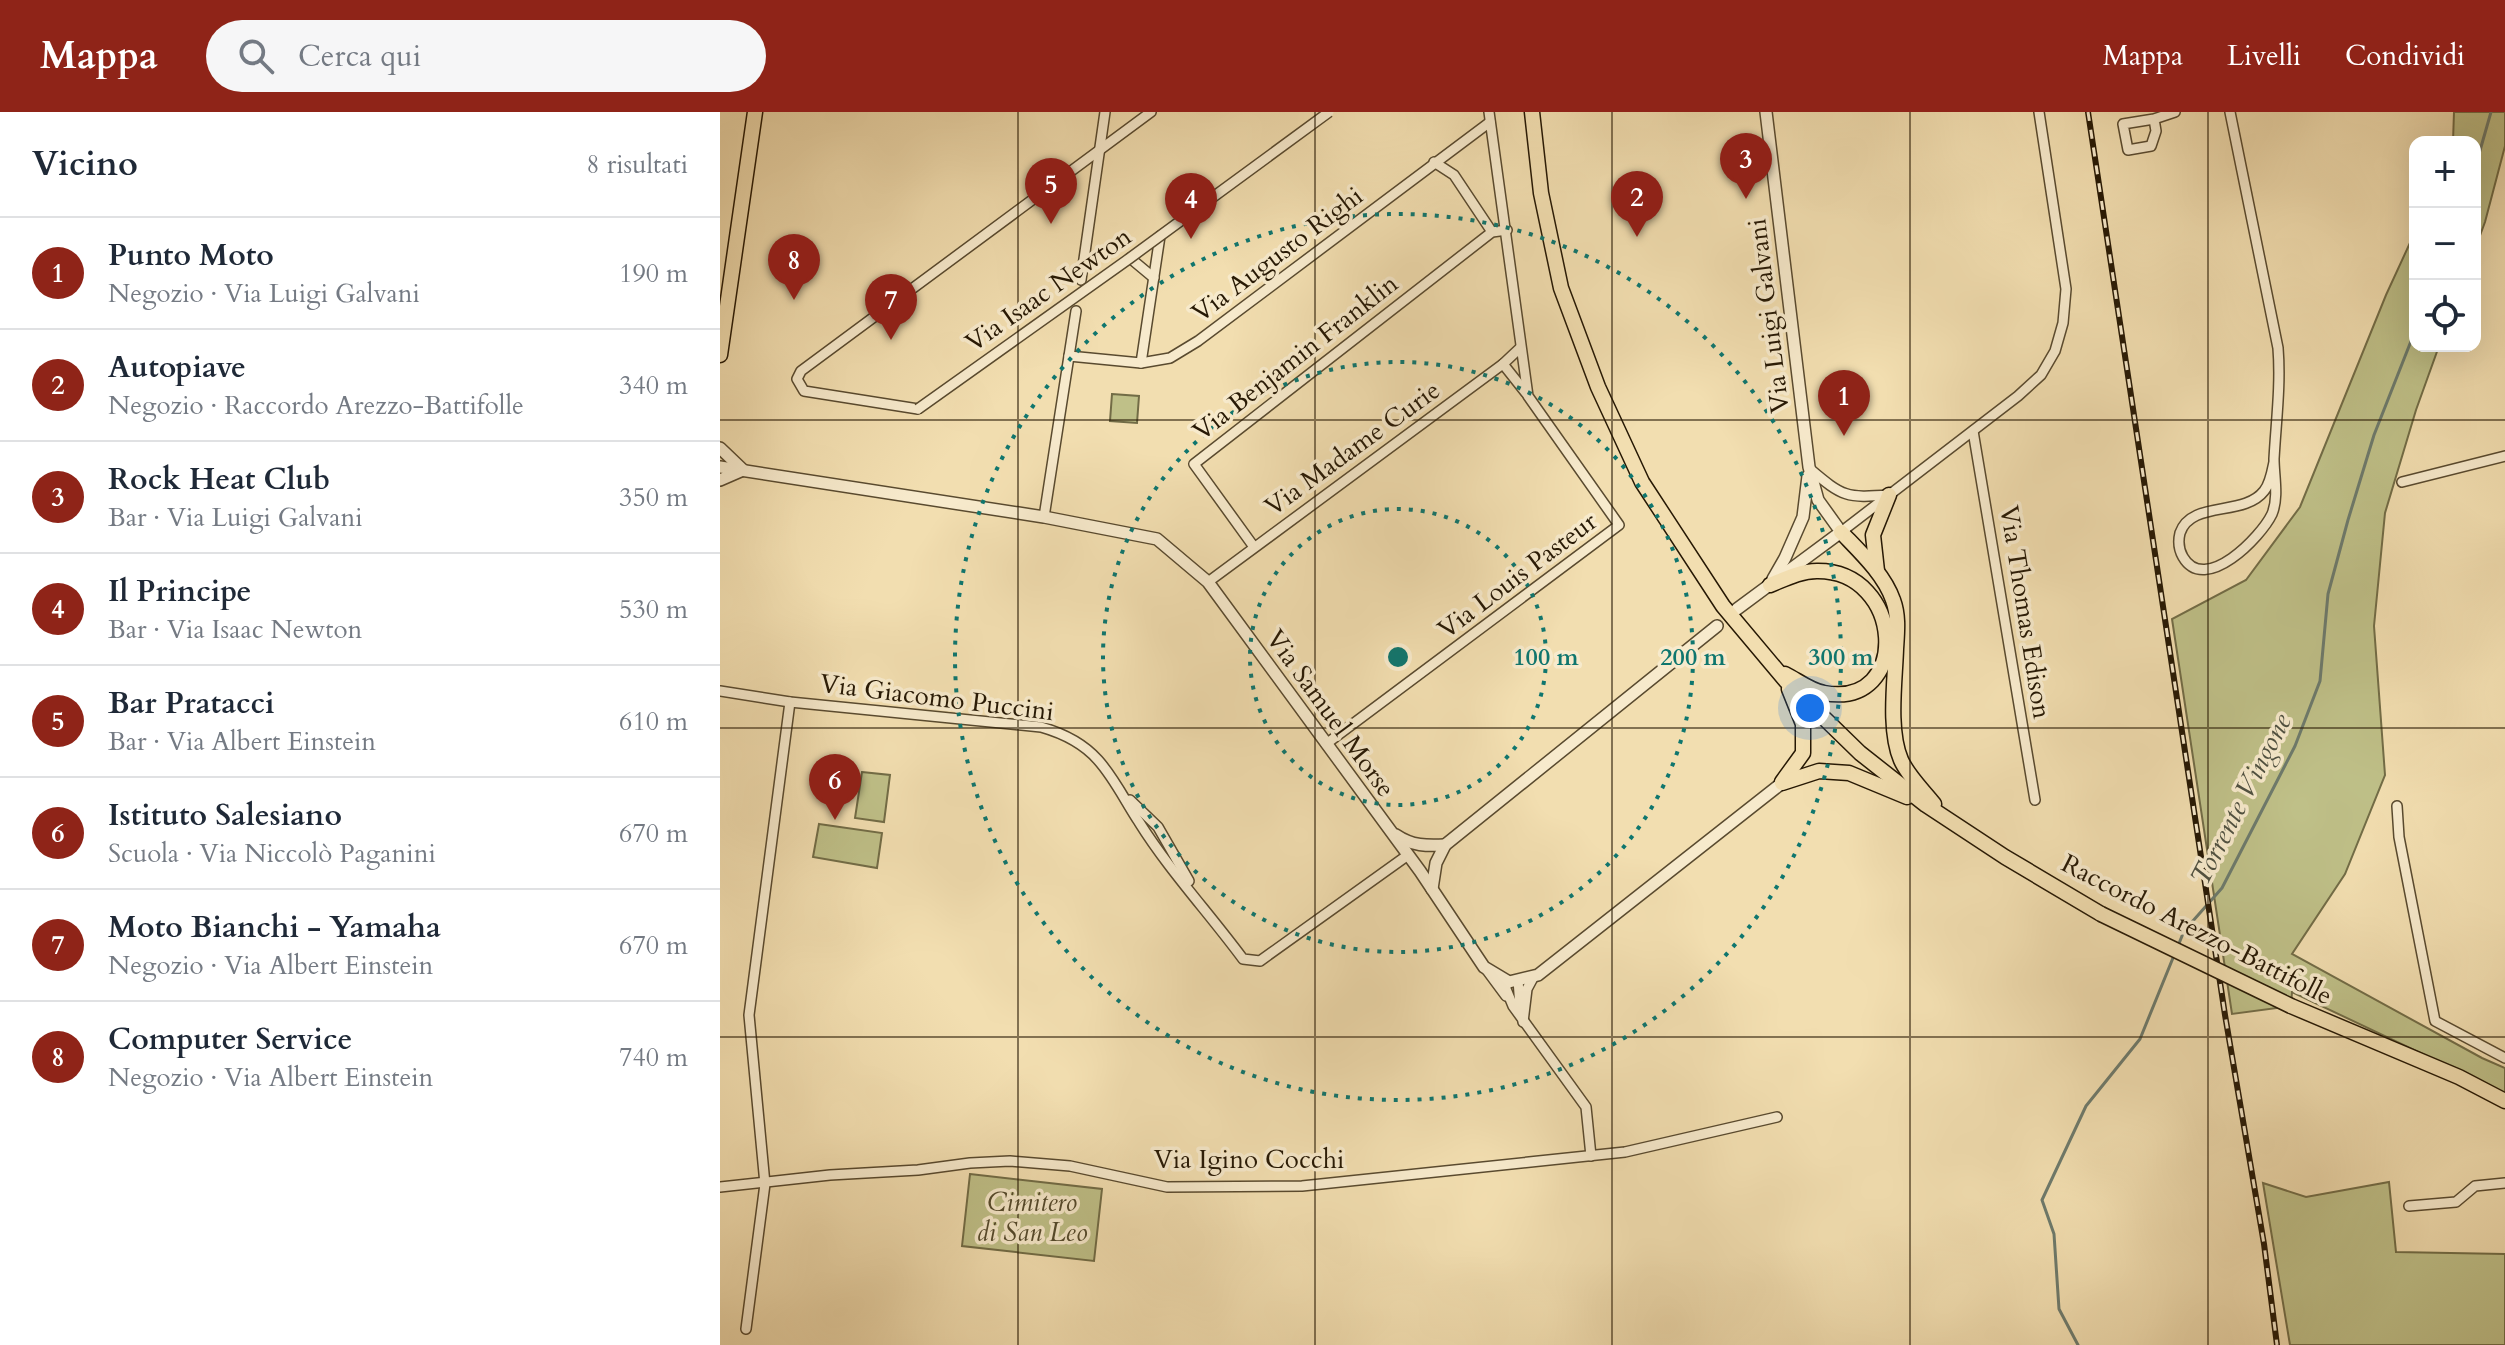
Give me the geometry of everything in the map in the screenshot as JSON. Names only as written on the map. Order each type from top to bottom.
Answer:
[{"type":"main road","points":[[720,355],[755,112]]},
{"type":"main road","name":"Raccordo Arezzo-Battifolle","points":[[1532,112],[1541,193],[1561,288],[1598,387],[1642,482],[1723,606],[1786,681],[1860,753],[1926,805],[2101,914],[2291,1006],[2459,1077],[2505,1101]]},
{"type":"main road","points":[[1877,571],[1873,535],[1889,495]]},
{"type":"main road","points":[[1773,667],[1820,693],[1844,695],[1857,692],[1869,683],[1884,661],[1887,632],[1882,597],[1844,535]]},
{"type":"main road","points":[[1844,535],[1877,571],[1893,597],[1897,611],[1896,745],[1909,775],[1945,816]]},
{"type":"main road","points":[[1770,585],[1800,572],[1819,570],[1854,581],[1880,609],[1887,632]]},
{"type":"main road","points":[[1782,783],[1803,753],[1803,724],[1786,681]]},
{"type":"main road","points":[[1782,783],[1819,771],[1849,773],[1926,805]]},
{"type":"street","points":[[1081,280],[1105,112]]},
{"type":"street","points":[[1099,151],[1151,112]]},
{"type":"street","name":"Via Isaac Newton","points":[[1099,151],[801,371],[797,379],[800,388],[812,393],[918,409],[1329,112]]},
{"type":"street","name":"Via Luigi Galvani","points":[[1766,112],[1809,467],[1818,500],[1844,535]]},
{"type":"street","points":[[1737,609],[1844,535],[1889,495],[2041,375],[2055,351],[2063,323],[2066,289],[2039,112]]},
{"type":"street","points":[[2154,119],[2175,112]]},
{"type":"street","points":[[2230,112],[2278,348],[2280,373],[2274,462],[2276,496],[2272,513],[2256,536],[2217,569],[2207,570],[2187,563],[2179,541],[2181,530],[2189,520],[2201,514],[2242,505],[2262,494],[2268,486],[2274,462]]},
{"type":"street","points":[[1490,117],[1528,396]]},
{"type":"street","name":"Via Augusto Righi","points":[[1069,356],[1141,363],[1170,358],[1198,341],[1490,117]]},
{"type":"street","points":[[1434,162],[1454,175],[1492,232],[1507,230]]},
{"type":"street","name":"Via Benjamin Franklin","points":[[1254,547],[1194,464],[1492,232]]},
{"type":"street","points":[[1141,363],[1160,236]]},
{"type":"street","points":[[1130,258],[1154,278]]},
{"type":"street","points":[[1044,517],[1076,311]]},
{"type":"street","name":"Via Madame Curie","points":[[1208,582],[1503,364],[1520,348]]},
{"type":"street","points":[[1503,364],[1528,396]]},
{"type":"street","name":"Via Louis Pasteur","points":[[1326,744],[1619,525],[1528,396]]},
{"type":"street","name":"Via Thomas Edison","points":[[1973,431],[2035,800]]},
{"type":"street","points":[[720,448],[743,470],[720,480]]},
{"type":"street","points":[[2402,482],[2505,456]]},
{"type":"street","name":"Via Samuel Morse","points":[[720,467],[1044,517],[1157,539],[1208,582],[1414,863],[1484,967],[1512,980]]},
{"type":"street","points":[[1809,467],[1835,491],[1858,497],[1889,495]]},
{"type":"street","name":"Via Luigi Galvani","points":[[1770,585],[1803,517],[1809,467]]},
{"type":"street","points":[[1432,889],[1436,863],[1445,845],[1717,626]]},
{"type":"street","name":"Via Giacomo Puccini","points":[[721,692],[1058,731],[1097,759],[1124,795],[1158,827],[1200,902],[1243,959],[1260,961],[1414,863]]},
{"type":"street","points":[[746,1329],[765,1184],[749,1015],[790,702]]},
{"type":"street","points":[[1523,1022],[1527,989],[1534,976],[1782,783]]},
{"type":"street","points":[[2397,806],[2399,837],[2435,1021],[2505,1058]]},
{"type":"street","points":[[1390,831],[1404,841],[1423,846],[1445,845]]},
{"type":"street","points":[[1423,846],[1414,863],[1436,863]]},
{"type":"street","points":[[1484,967],[1586,1107],[1591,1156]]},
{"type":"street","points":[[1513,1006],[1506,989],[1512,980],[1534,976]]},
{"type":"street","points":[[1512,980],[1523,1022]]},
{"type":"street","name":"Via Igino Cocchi","points":[[720,1187],[1010,1161],[1070,1166],[1167,1187],[1302,1186],[1625,1152],[1777,1117]]},
{"type":"street","points":[[2409,1206],[2456,1202],[2475,1186],[2505,1183]]},
{"type":"green space","points":[[2454,112],[2505,112],[2505,146],[2481,233],[2481,136],[2453,136]]},
{"type":"green space","points":[[2409,245],[2409,352],[2437,352],[2385,513],[2374,626],[2385,775],[2345,874],[2292,954],[2505,1068],[2505,1093],[2292,992],[2291,1006],[2232,1014],[2172,619],[2246,580],[2300,507]]},
{"type":"green space","points":[[1112,394],[1139,396],[1137,423],[1110,421]]},
{"type":"green space","points":[[862,772],[890,775],[884,822],[855,818]]},
{"type":"green space","points":[[819,824],[882,833],[877,868],[813,857]]},
{"type":"green space","name":"Cimitero di San Leo","points":[[970,1174],[1102,1189],[1094,1261],[962,1246]]},
{"type":"green space","points":[[2389,1182],[2396,1252],[2505,1254],[2505,1345],[2290,1345],[2263,1183],[2306,1197]]},
{"type":"waterway","name":"Torrente Vingone","points":[[2481,147],[2491,112]]},
{"type":"waterway","name":"Torrente Vingone","points":[[2178,946],[2184,931],[2222,888],[2295,746],[2320,681],[2328,594],[2348,520],[2374,435],[2409,346]]},
{"type":"waterway","name":"Torrente Vingone","points":[[2078,1345],[2059,1309],[2054,1234],[2042,1200],[2086,1106],[2140,1039],[2175,953]]},
{"type":"railway","points":[[2088,112],[2225,1015],[2264,1244],[2277,1345]]},
{"type":"place","name":"Rock Heat Club","points":[[1746,199]]},
{"type":"place","name":"Bar Pratacci","points":[[1051,224]]},
{"type":"place","name":"Autopiave","points":[[1637,237]]},
{"type":"place","name":"Il Principe","points":[[1191,239]]},
{"type":"place","name":"Computer Service","points":[[794,300]]},
{"type":"place","name":"Moto Bianchi - Yamaha","points":[[891,340]]},
{"type":"place","name":"Punto Moto","points":[[1844,436]]},
{"type":"place","name":"Istituto Salesiano","points":[[835,820]]}]
